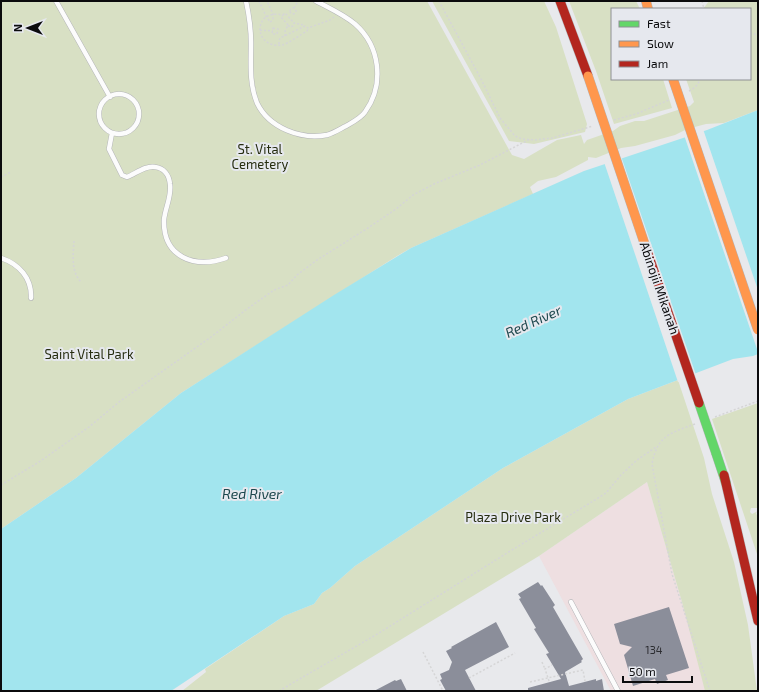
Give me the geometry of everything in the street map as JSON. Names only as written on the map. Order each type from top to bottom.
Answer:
[{"type":"main road","name":"Abinojii Mikanah","points":[[560,1],[588,76],[753,560]]},
{"type":"main road","points":[[673,80],[758,330]]},
{"type":"main road","points":[[724,475],[758,621]]},
{"type":"lane","points":[[56,1],[110,96]]},
{"type":"lane","points":[[246,1],[250,29],[250,73],[252,86],[258,103],[264,113],[273,122],[284,129],[298,134],[312,136],[327,135],[354,122],[365,112],[372,98],[378,70],[377,59],[368,39],[356,24],[316,1]]},
{"type":"lane","points":[[116,94],[129,97],[137,107],[139,113],[138,120],[135,126],[125,134],[112,133],[106,130],[99,119],[101,106],[104,100],[110,96],[116,94]]},
{"type":"lane","points":[[112,133],[109,149],[122,175],[127,177],[146,167],[154,166],[162,169],[166,173],[171,185],[164,218],[166,235],[168,243],[178,254],[185,259],[203,263],[215,262],[226,258]]},
{"type":"lane","points":[[1,258],[14,263],[22,272],[29,282],[31,298]]},
{"type":"lane","points":[[572,602],[618,691]]},
{"type":"path","points":[[259,1],[266,16],[270,22],[272,22],[273,14],[267,1]]},
{"type":"path","points":[[288,16],[291,13],[291,9],[294,8],[298,1]]},
{"type":"path","points":[[439,1],[500,118],[515,136],[530,140],[552,138],[593,126]]},
{"type":"path","points":[[291,13],[294,14],[296,12],[294,8]]},
{"type":"path","points":[[308,28],[302,24],[294,23],[285,13],[283,15],[273,14],[266,16],[261,23],[259,30],[265,41],[269,44],[282,45],[307,31],[308,28],[330,20],[337,12]]},
{"type":"path","points":[[283,15],[281,17],[290,27],[293,26],[294,23]]},
{"type":"path","points":[[285,36],[285,31],[288,25]]},
{"type":"path","points":[[279,44],[279,41],[285,36],[305,26]]},
{"type":"path","points":[[250,29],[273,31]]},
{"type":"path","points":[[686,92],[694,89],[700,80]]},
{"type":"path","points":[[615,120],[636,114],[672,98]]},
{"type":"path","points":[[1,485],[39,462],[89,427],[119,402],[211,337],[252,305],[274,290],[288,284],[317,260],[368,228],[396,209],[413,195],[434,184],[480,165],[530,140]]},
{"type":"path","points":[[1,177],[11,172]]},
{"type":"path","points":[[74,241],[73,262],[76,277],[82,282]]},
{"type":"path","points":[[714,417],[758,401]]},
{"type":"path","points":[[278,691],[378,633],[606,493],[621,475],[637,460],[656,447],[672,432],[700,422]]},
{"type":"path","points":[[656,447],[652,464],[653,472],[672,574],[710,691]]},
{"type":"path","points":[[423,652],[444,691]]},
{"type":"path","points":[[469,678],[515,653]]},
{"type":"path","points":[[542,662],[550,681]]},
{"type":"path","points":[[545,669],[552,665]]},
{"type":"path","points":[[530,682],[583,670],[585,681]]},
{"type":"shaded area","points":[[647,482],[682,602],[711,691],[611,691],[539,556]]},
{"type":"green space","name":"St. Vital Cemetery","points":[[1,1],[427,1],[512,155],[524,159],[557,140],[581,135],[584,144],[587,140],[613,131],[620,126],[635,121],[644,121],[690,106],[694,102],[686,80],[751,80],[751,8],[704,8],[709,1],[758,1],[758,110],[724,123],[706,124],[687,129],[675,135],[635,146],[621,148],[596,158],[588,157],[588,160],[556,177],[538,181],[530,187],[533,194],[411,248],[181,393],[76,478],[1,529]]},
{"type":"green space","points":[[432,1],[544,1],[556,27],[587,124],[585,132],[534,144],[509,141]]},
{"type":"green space","points":[[569,1],[636,1],[640,8],[611,8],[611,80],[663,80],[672,108],[614,124],[596,71]]},
{"type":"green space","name":"Plaza Drive Park","points":[[678,380],[704,458],[712,494],[734,562],[748,625],[757,691],[705,691],[682,602],[647,482],[539,556],[316,691],[182,691],[206,672],[205,669],[284,616],[314,604],[322,593],[355,566],[503,468],[628,399]]},
{"type":"green space","points":[[758,403],[758,508],[751,508],[750,512],[752,514],[758,511],[756,513],[758,518],[758,557],[712,419]]},
{"type":"water","name":"Red River","points":[[758,110],[758,354],[733,359],[628,399],[503,468],[355,566],[322,593],[314,604],[284,616],[171,691],[1,691],[1,529],[76,478],[181,393],[334,295],[411,248],[584,171],[707,130]]},
{"type":"pier","points":[[703,129],[758,290],[758,352],[684,135]]},
{"type":"pier","points":[[621,156],[696,375],[678,382],[604,162]]},
{"type":"building","points":[[538,582],[541,586],[542,585],[555,605],[553,607],[583,659],[581,661],[582,662],[565,672],[569,686],[596,679],[596,681],[602,679],[604,691],[528,691],[528,688],[561,679],[546,654],[549,653],[534,629],[536,628],[519,599],[521,598],[518,594]]},
{"type":"building","points":[[669,607],[689,668],[666,675],[668,680],[657,684],[655,679],[633,686],[624,655],[632,647],[620,644],[614,624]]},
{"type":"building","points":[[496,622],[509,647],[465,670],[476,691],[446,691],[440,680],[442,679],[440,674],[449,670],[452,662],[446,651]]},
{"type":"building","points":[[401,679],[407,691],[374,691],[395,680]]},
{"type":"traffic: fast","points":[[699,403],[716,453]]},
{"type":"traffic: fast","points":[[716,453],[726,483]]},
{"type":"traffic: slow","points":[[646,1],[648,8]]},
{"type":"traffic: slow","points":[[588,76],[646,248]]},
{"type":"traffic: slow","points":[[673,80],[758,330]]},
{"type":"traffic: jam","points":[[560,1],[588,76]]},
{"type":"traffic: jam","points":[[646,248],[699,403]]},
{"type":"traffic: jam","points":[[724,475],[758,621]]},
{"type":"park label","name":"Saint Vital Park","points":[[89,354]]}]
